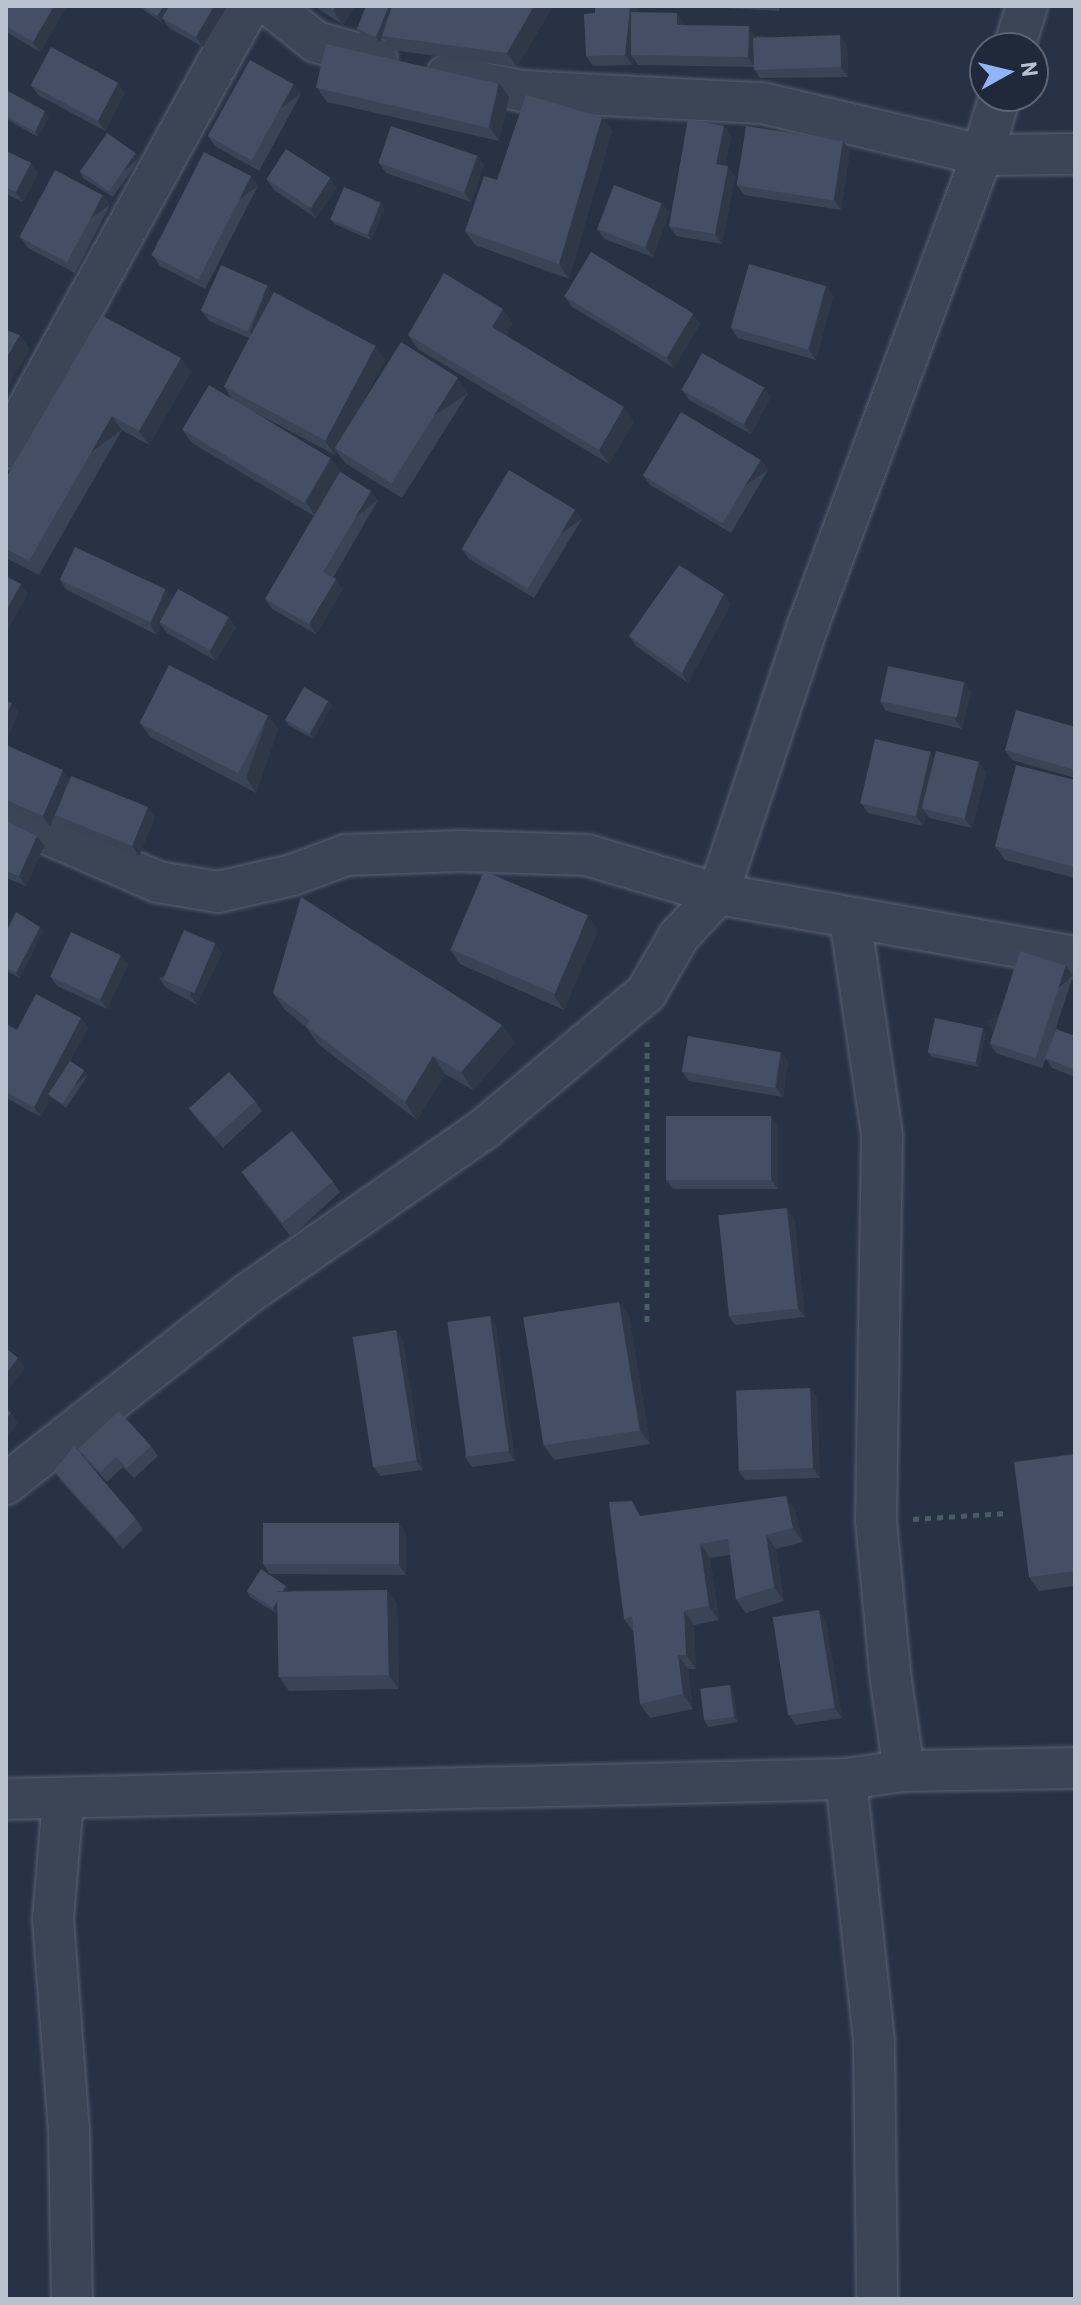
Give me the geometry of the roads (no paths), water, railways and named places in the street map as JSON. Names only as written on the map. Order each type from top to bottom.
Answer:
[{"type":"street","points":[[6,448],[249,6]]},
{"type":"street","points":[[271,6],[316,42],[392,64],[522,91],[762,103],[982,155],[1075,154]]},
{"type":"street","points":[[1019,32],[1027,6]]},
{"type":"street","points":[[6,1484],[246,1295],[485,1128],[646,993],[679,936],[718,894],[808,625],[982,155],[995,112]]},
{"type":"street","points":[[6,816],[158,882],[218,892],[292,875],[346,855],[461,851],[587,855],[718,894],[1075,957]]},
{"type":"street","points":[[850,918],[882,1136],[876,1521],[904,1771]]},
{"type":"street","points":[[6,1799],[846,1779],[904,1771],[1075,1768]]},
{"type":"street","points":[[846,1779],[874,2043],[877,2299]]},
{"type":"street","points":[[63,1800],[53,1919],[69,2131],[72,2299]]}]
